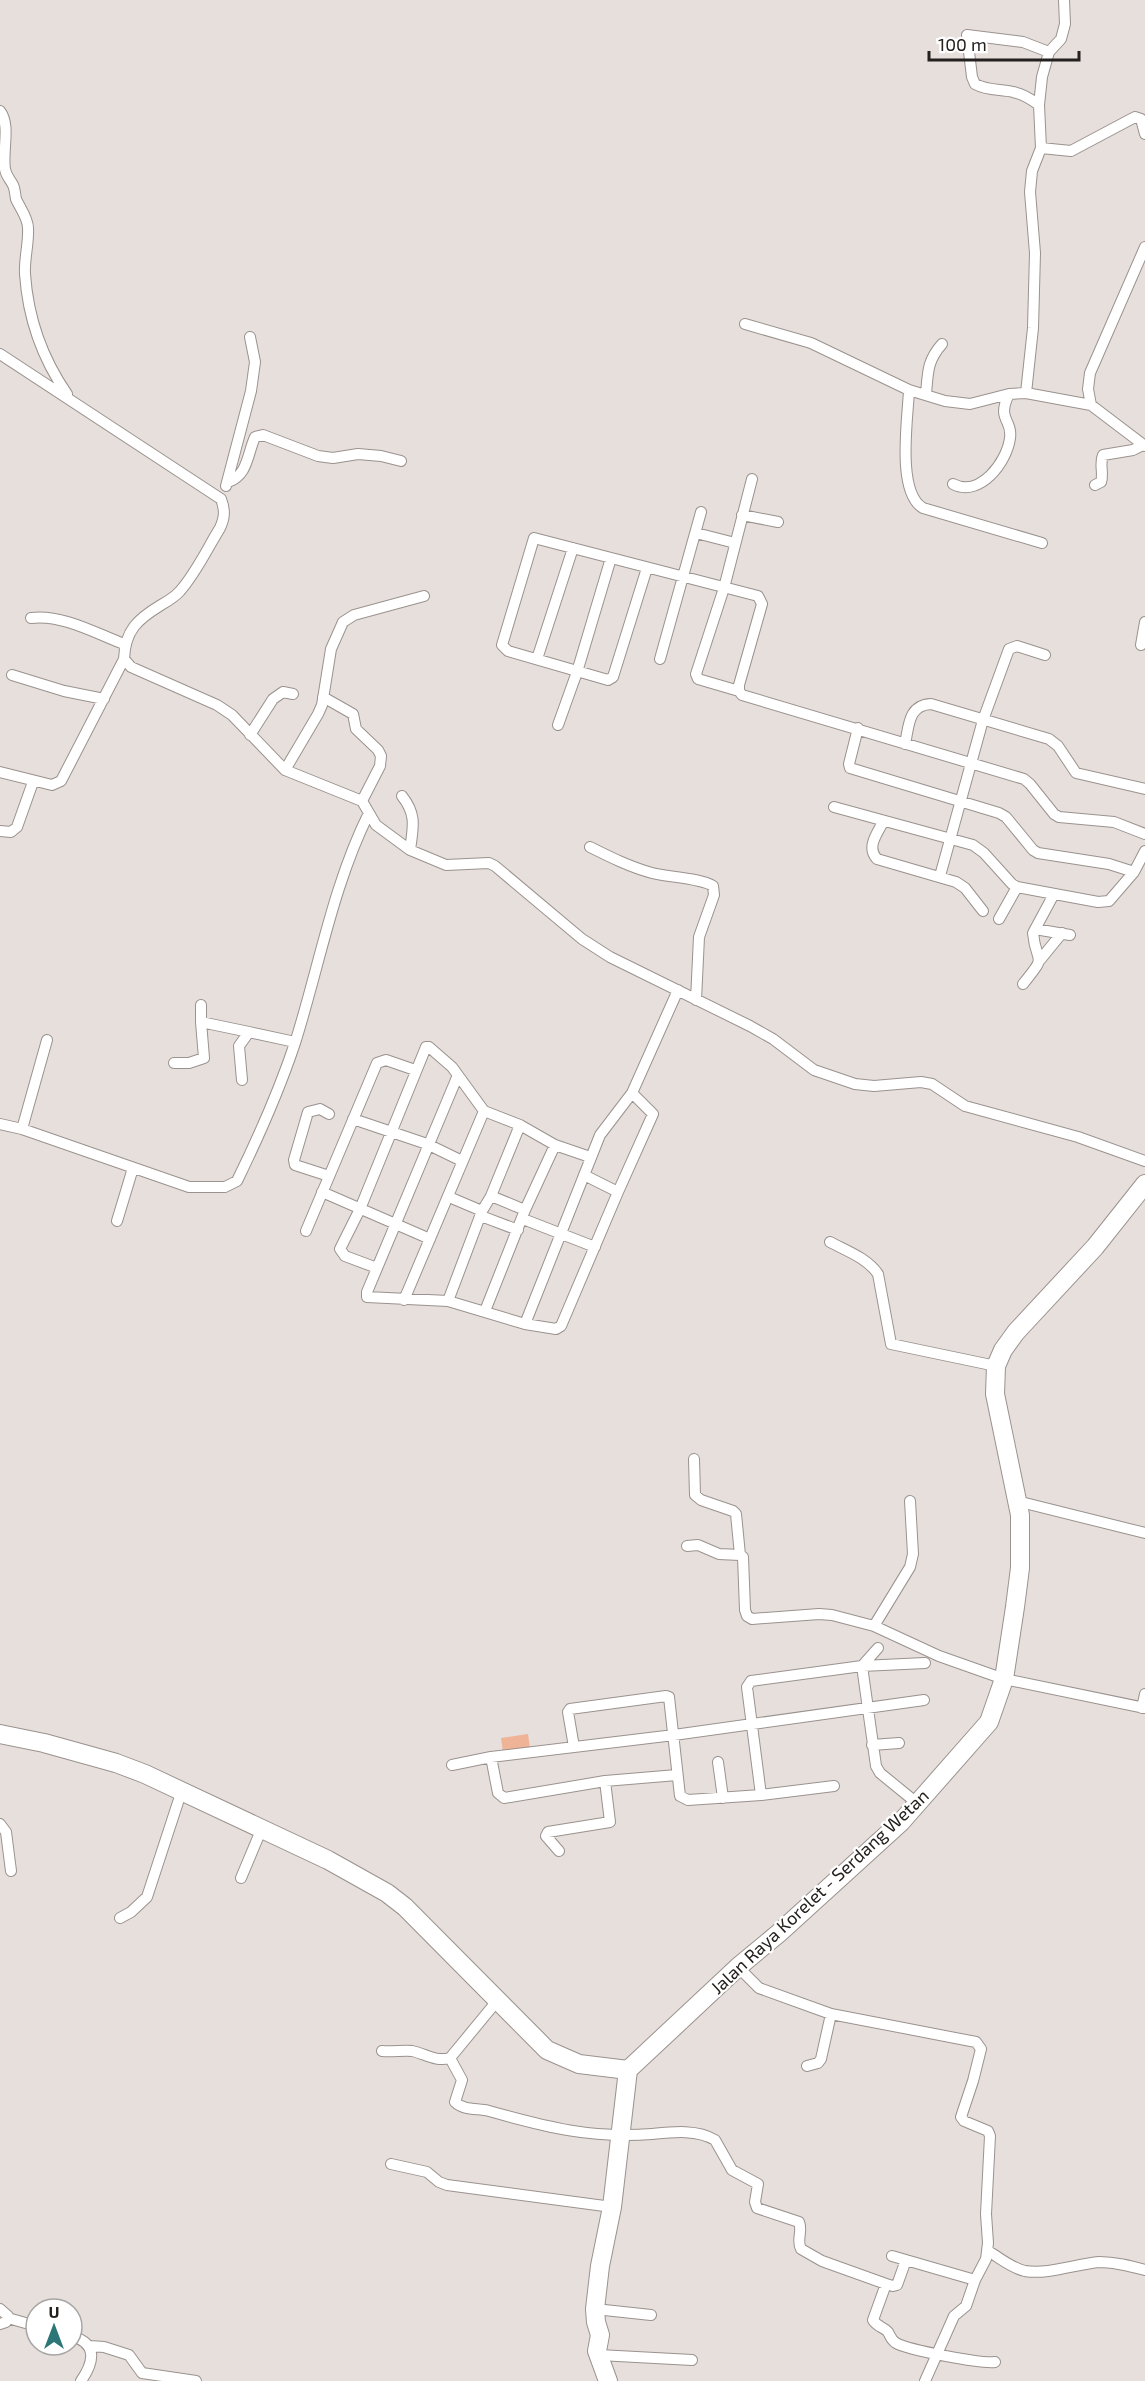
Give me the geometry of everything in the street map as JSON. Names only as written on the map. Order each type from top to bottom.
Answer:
[{"type":"main road","name":"Jalan Raya Korelet - Serdang Wetan","points":[[628,2070],[918,1804],[989,1722],[1004,1679],[1020,1568],[1021,1535],[1017,1501],[995,1394],[996,1366],[1003,1350],[1016,1332],[1095,1247],[1145,1184]]},
{"type":"main road","points":[[0,1734],[44,1743],[116,1763],[182,1790],[328,1860],[397,1899],[547,2050],[579,2064],[628,2070],[612,2207],[600,2266],[595,2309],[600,2335],[599,2355],[608,2381]]},
{"type":"street","points":[[1026,393],[1033,328],[1035,253],[1030,192],[1032,171],[1041,148],[1039,105],[1042,77],[1049,52],[1061,39],[1065,24],[1064,0]]},
{"type":"street","points":[[1039,105],[1015,92],[983,88],[975,84],[972,77],[967,34],[1023,42],[1049,52]]},
{"type":"street","points":[[0,111],[5,117],[6,125],[4,134],[7,178],[13,186],[28,229],[25,273],[30,312],[41,350],[51,372],[70,399]]},
{"type":"street","points":[[1041,148],[1071,151],[1135,117],[1141,119],[1145,134]]},
{"type":"street","points":[[1091,405],[1088,389],[1090,373],[1145,247]]},
{"type":"street","points":[[745,324],[811,343],[909,390],[945,401],[970,404],[1009,393],[1026,393],[1091,405],[1144,445],[1133,450],[1103,455],[1101,459],[1103,476],[1101,482],[1095,485]]},
{"type":"street","points":[[221,499],[228,482],[251,391],[255,362],[250,337]]},
{"type":"street","points":[[926,394],[929,364],[932,355],[942,344]]},
{"type":"street","points":[[0,354],[221,499],[225,509],[225,519],[178,595],[140,619],[124,644],[124,659],[61,781],[51,785],[0,772]]},
{"type":"street","points":[[909,390],[905,464],[913,499],[917,505],[1042,543]]},
{"type":"street","points":[[953,484],[962,488],[975,486],[987,478],[1002,459],[1010,434],[1003,410],[1009,393]]},
{"type":"street","points":[[228,482],[237,479],[244,472],[255,437],[263,435],[318,456],[333,458],[358,454],[401,461]]},
{"type":"street","points":[[752,479],[724,588],[696,677],[698,679],[739,691],[742,695],[1024,779],[1059,817],[1114,822],[1145,834]]},
{"type":"street","points":[[660,659],[701,512]]},
{"type":"street","points":[[742,515],[778,522]]},
{"type":"street","points":[[696,532],[735,543]]},
{"type":"street","points":[[647,568],[613,677],[608,680],[601,680],[508,651],[502,645],[532,540],[537,538],[758,596],[762,604],[739,691]]},
{"type":"street","points":[[537,659],[573,548]]},
{"type":"street","points":[[558,725],[577,672],[610,558]]},
{"type":"street","points":[[285,770],[318,714],[331,649],[343,622],[354,615],[424,596]]},
{"type":"street","points":[[31,618],[44,616],[57,619],[124,644]]},
{"type":"street","points":[[1141,645],[1145,622]]},
{"type":"street","points":[[940,876],[983,720],[1009,649],[1017,646],[1045,655]]},
{"type":"street","points":[[124,659],[131,667],[217,705],[232,716],[285,770],[362,801],[376,825],[410,850],[446,865],[489,863],[495,866],[582,939],[610,957],[750,1026],[773,1039],[814,1070],[855,1084],[874,1086],[921,1082],[932,1084],[972,1109],[1008,1116],[1078,1137],[1145,1161]]},
{"type":"street","points":[[12,675],[64,691],[104,699]]},
{"type":"street","points":[[250,735],[273,699],[283,692],[293,694]]},
{"type":"street","points":[[323,697],[353,714],[356,729],[378,750],[381,756],[380,766],[362,801]]},
{"type":"street","points":[[905,744],[912,711],[920,705],[931,704],[1049,740],[1058,746],[1076,773],[1145,789]]},
{"type":"street","points":[[858,728],[850,768],[999,813],[1006,817],[1032,850],[1038,853],[1108,864],[1134,872]]},
{"type":"street","points":[[0,831],[16,830],[33,782]]},
{"type":"street","points":[[402,796],[412,811],[414,819],[410,850]]},
{"type":"street","points":[[834,807],[883,822],[950,838],[978,848],[1017,887],[1098,902],[1108,901],[1134,872],[1145,851]]},
{"type":"street","points":[[0,1124],[22,1129],[189,1187],[233,1185],[252,1151],[276,1096],[295,1042],[352,847],[369,813]]},
{"type":"street","points":[[883,822],[872,845],[872,851],[877,859],[940,876],[965,888],[983,911]]},
{"type":"street","points":[[590,847],[633,867],[712,886],[714,895],[699,937],[696,1000]]},
{"type":"street","points":[[999,919],[1017,887]]},
{"type":"street","points":[[1040,960],[1034,937],[1035,929],[1054,894]]},
{"type":"street","points":[[1023,984],[1040,960],[1066,934],[1035,929]]},
{"type":"street","points":[[525,1324],[590,1157],[605,1126],[633,1090],[678,990]]},
{"type":"street","points":[[174,1063],[189,1063],[204,1058],[201,1005]]},
{"type":"street","points":[[201,1022],[295,1042]]},
{"type":"street","points":[[242,1080],[239,1046],[240,1041],[249,1032]]},
{"type":"street","points":[[22,1129],[46,1040]]},
{"type":"street","points":[[377,1268],[340,1252],[360,1209],[423,1050],[429,1047],[452,1067],[484,1111],[520,1125],[555,1145],[590,1157]]},
{"type":"street","points":[[306,1231],[377,1063],[386,1060],[415,1071]]},
{"type":"street","points":[[458,1075],[427,1144],[397,1225],[367,1292],[367,1297],[447,1301],[525,1324],[560,1328],[653,1114],[633,1090]]},
{"type":"street","points":[[329,1114],[320,1109],[308,1112],[294,1160],[295,1165],[329,1176]]},
{"type":"street","points":[[404,1300],[484,1111]]},
{"type":"street","points":[[353,1119],[427,1144],[462,1161]]},
{"type":"street","points":[[447,1301],[520,1125]]},
{"type":"street","points":[[485,1311],[555,1145]]},
{"type":"street","points":[[117,1221],[133,1168]]},
{"type":"street","points":[[584,1175],[618,1191]]},
{"type":"street","points":[[322,1192],[430,1239]]},
{"type":"street","points":[[491,1196],[524,1215],[595,1247]]},
{"type":"street","points":[[449,1197],[518,1230]]},
{"type":"street","points":[[830,1242],[863,1259],[878,1274],[891,1344],[996,1366]]},
{"type":"street","points":[[694,1459],[695,1495],[701,1500],[736,1514],[740,1555],[745,1563],[745,1610],[749,1618],[825,1614],[874,1626],[939,1656],[1004,1679],[1143,1708],[1145,1694]]},
{"type":"street","points":[[874,1626],[910,1568],[913,1554],[910,1501]]},
{"type":"street","points":[[1017,1501],[1145,1533]]},
{"type":"street","points":[[687,1546],[698,1545],[712,1553],[740,1555]]},
{"type":"street","points":[[878,1648],[862,1666],[876,1766],[880,1773],[918,1804]]},
{"type":"street","points":[[761,1795],[747,1687],[751,1681],[862,1666],[925,1663]]},
{"type":"street","points":[[574,1747],[568,1712],[570,1709],[666,1696],[669,1697],[677,1774],[682,1798],[688,1800],[723,1798],[834,1786]]},
{"type":"street","points":[[452,1765],[491,1757],[674,1735],[924,1700]]},
{"type":"street","points":[[872,1745],[899,1743]]},
{"type":"street","points":[[491,1757],[498,1793],[504,1798],[605,1781],[677,1774]]},
{"type":"street","points":[[718,1762],[723,1798]]},
{"type":"street","points":[[559,1851],[546,1836],[548,1832],[610,1822],[605,1781]]},
{"type":"street","points":[[120,1918],[131,1912],[147,1897],[182,1790]]},
{"type":"street","points":[[0,1824],[6,1832],[11,1871]]},
{"type":"street","points":[[241,1878],[262,1828]]},
{"type":"street","points":[[738,1967],[759,1988],[831,2014],[976,2042],[981,2049],[961,2117],[964,2121],[988,2131],[990,2136],[986,2214],[988,2251],[966,2306],[954,2316],[925,2381]]},
{"type":"street","points":[[382,2051],[399,2053],[408,2050],[439,2061],[450,2058],[497,2001]]},
{"type":"street","points":[[807,2066],[821,2060],[831,2014]]},
{"type":"street","points":[[450,2058],[461,2077],[456,2104],[578,2133],[620,2137],[688,2133],[710,2137],[715,2140],[732,2170],[758,2184],[755,2202],[757,2208],[799,2222],[801,2249],[822,2261],[893,2286],[897,2285],[906,2260]]},
{"type":"street","points":[[391,2164],[427,2172],[447,2186],[612,2207]]},
{"type":"street","points":[[988,2251],[1007,2264],[1024,2271],[1040,2271],[1102,2262],[1123,2264],[1145,2270]]},
{"type":"street","points":[[892,2256],[975,2280]]},
{"type":"street","points":[[886,2284],[874,2312],[875,2324],[886,2331],[891,2340],[897,2344],[938,2354],[981,2363],[994,2362]]},
{"type":"street","points":[[0,2309],[7,2315],[4,2321],[24,2324]]},
{"type":"street","points":[[595,2309],[651,2315]]},
{"type":"street","points":[[81,2381],[90,2364],[90,2346],[84,2340]]},
{"type":"street","points":[[90,2346],[129,2355],[142,2373],[196,2381]]},
{"type":"street","points":[[599,2355],[692,2360]]},
{"type":"shaded area","points":[[528,1734],[530,1748],[503,1752],[501,1738]]}]
